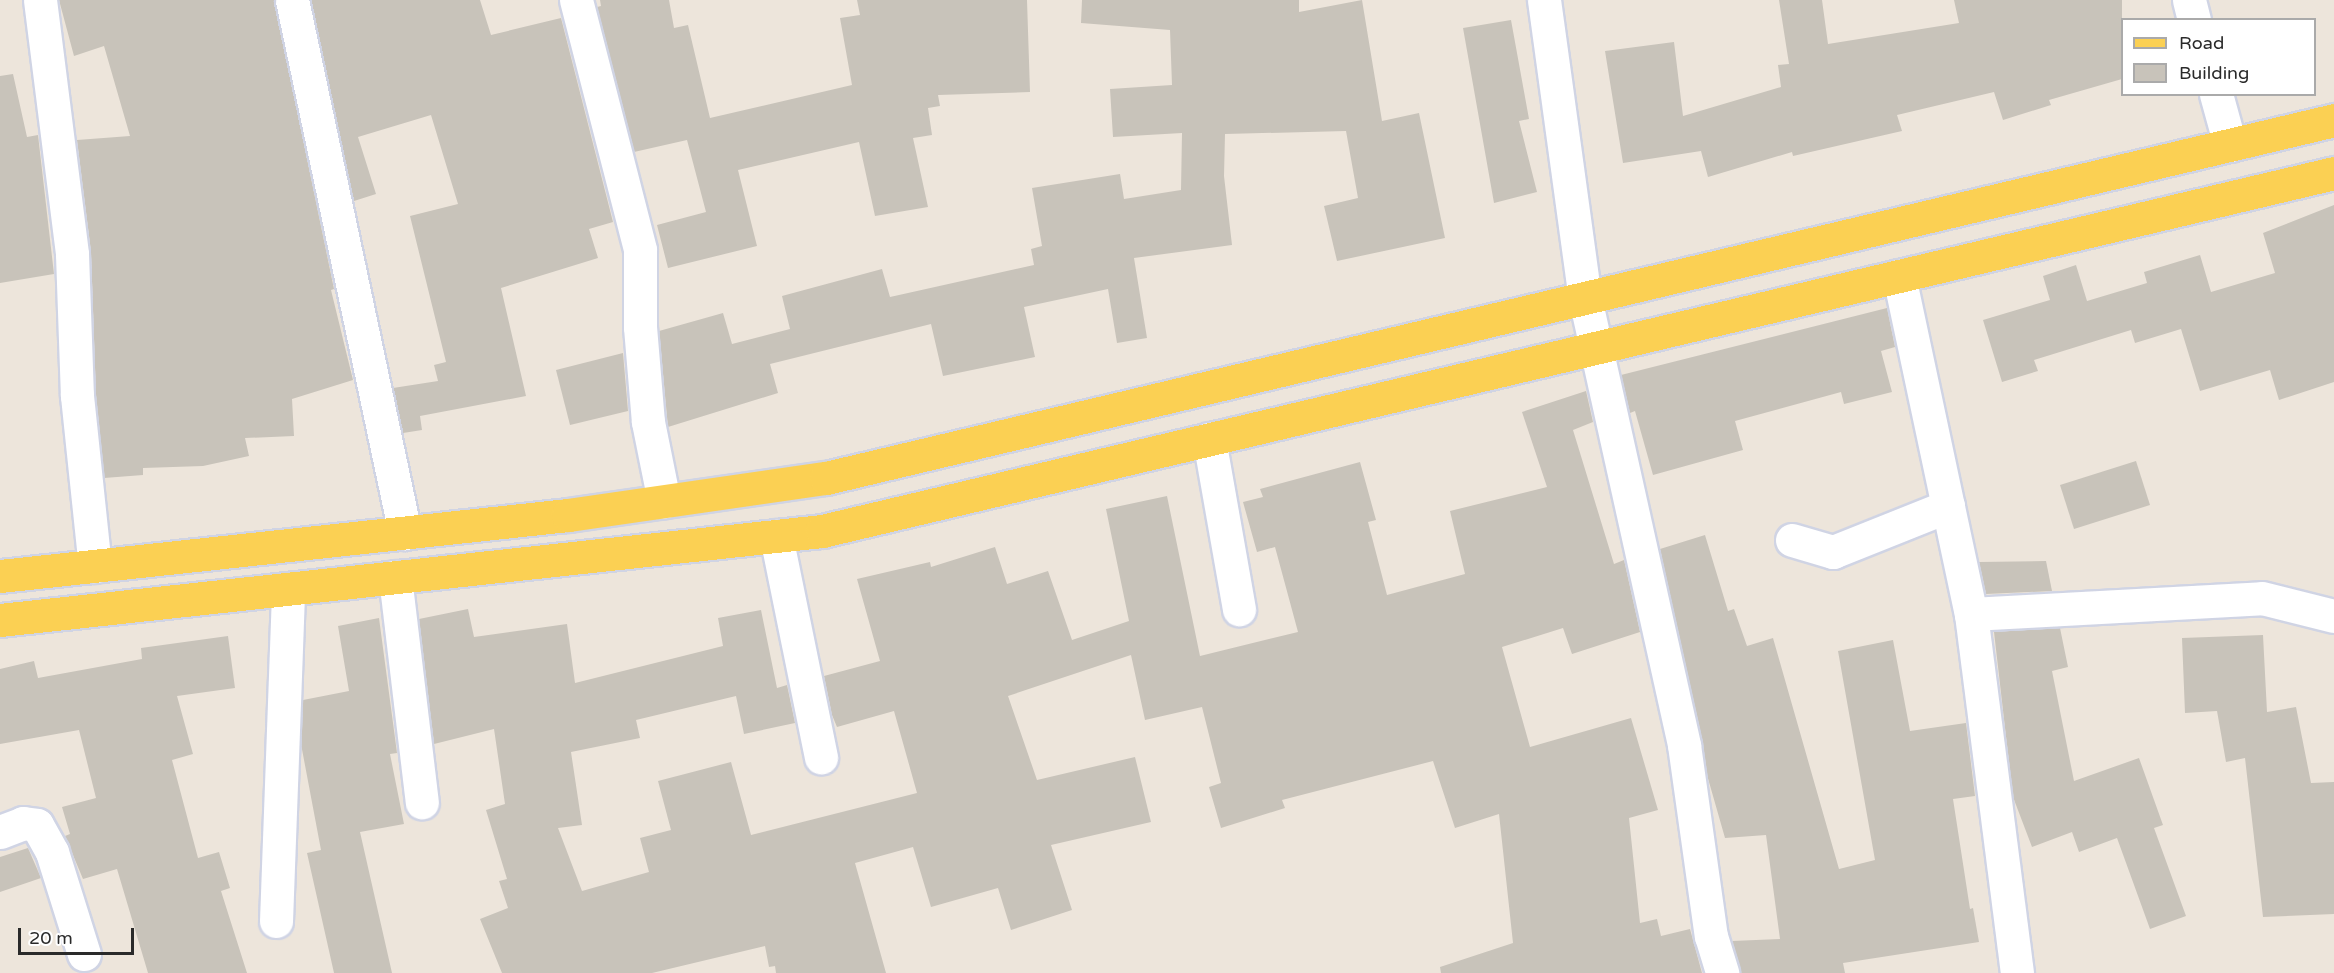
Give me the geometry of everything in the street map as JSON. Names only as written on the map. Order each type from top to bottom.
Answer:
[{"type":"main road","points":[[0,576],[405,533],[664,501],[826,478],[2334,120]]},
{"type":"main road","points":[[0,620],[822,531],[2334,173]]},
{"type":"street","points":[[40,0],[72,254],[77,396],[95,566]]},
{"type":"street","points":[[292,0],[405,533]]},
{"type":"street","points":[[576,0],[640,250],[640,327],[647,412],[664,501]]},
{"type":"street","points":[[1544,0],[1594,348],[1684,745],[1711,936],[1722,973]]},
{"type":"street","points":[[2189,0],[2194,18]]},
{"type":"street","points":[[2217,96],[2230,145]]},
{"type":"street","points":[[1899,276],[1971,614],[2017,973]]},
{"type":"street","points":[[1209,439],[1239,609]]},
{"type":"street","points":[[1792,540],[1833,552],[1948,506]]},
{"type":"street","points":[[776,536],[821,758]]},
{"type":"street","points":[[394,578],[422,802]]},
{"type":"street","points":[[276,921],[288,589]]},
{"type":"street","points":[[1971,614],[2262,598],[2334,616]]},
{"type":"street","points":[[0,832],[23,823],[37,825],[52,852],[84,954]]},
{"type":"building","points":[[59,0],[274,0],[334,289],[331,290],[353,380],[292,399],[294,436],[245,438],[249,456],[203,466],[143,468],[143,475],[104,478],[96,395],[91,252],[77,140],[130,136],[104,46],[74,56]]},
{"type":"building","points":[[311,0],[480,0],[491,35],[561,18],[613,222],[589,229],[598,258],[501,288],[526,396],[420,416],[422,430],[403,433],[393,388],[438,381],[434,365],[446,362],[410,216],[458,204],[431,115],[358,137],[376,194],[354,201]]},
{"type":"building","points":[[600,0],[669,0],[674,28],[688,25],[710,118],[852,85],[840,18],[860,15],[857,0],[1027,0],[1030,92],[938,95],[940,106],[928,108],[932,135],[913,138],[928,207],[875,216],[859,142],[738,170],[757,246],[668,268],[657,225],[706,212],[687,140],[634,152],[597,7],[601,6]]},
{"type":"building","points":[[1082,0],[1299,0],[1299,12],[1362,0],[1382,121],[1419,113],[1445,238],[1337,261],[1324,206],[1358,198],[1346,131],[1225,134],[1224,176],[1232,245],[1134,258],[1147,338],[1117,343],[1108,289],[1024,307],[1035,357],[943,376],[931,324],[770,364],[778,393],[668,427],[659,331],[723,313],[732,344],[790,329],[782,296],[882,269],[890,297],[1034,265],[1031,249],[1042,246],[1032,188],[1120,174],[1124,199],[1181,190],[1182,133],[1113,137],[1110,89],[1172,85],[1170,30],[1081,23]]},
{"type":"building","points":[[1779,0],[1822,0],[1828,44],[1959,23],[1954,0],[2122,0],[2121,79],[2049,100],[2051,105],[2003,120],[1994,92],[1897,115],[1902,131],[1793,156],[1792,152],[1708,177],[1701,151],[1623,163],[1605,51],[1674,42],[1683,116],[1781,87],[1778,65],[1789,64]]},
{"type":"building","points":[[1511,20],[1529,119],[1519,121],[1537,192],[1494,203],[1463,28]]},
{"type":"building","points":[[13,74],[27,137],[38,135],[54,274],[0,283],[0,76]]},
{"type":"building","points":[[2334,205],[2334,382],[2279,400],[2270,370],[2200,391],[2181,329],[2135,343],[2131,330],[2034,360],[2038,371],[2002,382],[1983,320],[2050,300],[2043,276],[2076,265],[2087,301],[2147,283],[2144,272],[2200,255],[2211,292],[2275,273],[2263,233]]},
{"type":"building","points":[[1887,308],[1895,347],[1881,351],[1892,392],[1844,404],[1841,392],[1735,421],[1743,450],[1653,475],[1635,411],[1630,413],[1621,375]]},
{"type":"building","points":[[623,353],[628,411],[570,425],[556,370]]},
{"type":"building","points":[[1586,391],[1593,422],[1573,430],[1614,564],[1624,560],[1640,632],[1572,654],[1563,628],[1502,647],[1530,747],[1631,718],[1658,810],[1629,818],[1640,923],[1657,919],[1661,936],[1690,929],[1702,973],[1441,973],[1440,967],[1513,943],[1499,814],[1455,828],[1433,761],[1282,800],[1285,808],[1221,828],[1209,787],[1221,783],[1202,707],[1145,720],[1131,655],[1008,696],[1037,780],[1135,757],[1151,822],[1051,845],[1072,910],[1011,930],[998,888],[931,907],[913,847],[855,863],[886,973],[776,973],[775,966],[769,967],[765,946],[652,973],[502,973],[480,919],[508,908],[499,881],[507,879],[486,810],[505,804],[494,729],[434,744],[419,619],[468,609],[474,637],[567,624],[575,683],[723,646],[718,618],[761,610],[777,688],[787,685],[795,723],[744,734],[736,696],[636,720],[640,738],[571,752],[582,825],[558,828],[582,891],[649,872],[640,838],[671,830],[658,781],[731,762],[751,835],[917,793],[894,711],[837,727],[832,715],[824,676],[880,661],[857,579],[930,562],[931,567],[995,547],[1007,584],[1048,571],[1072,640],[1129,621],[1106,509],[1167,496],[1200,656],[1298,632],[1275,547],[1257,552],[1243,502],[1263,497],[1260,489],[1360,462],[1376,520],[1368,522],[1387,595],[1465,574],[1450,511],[1547,487],[1522,412]]},
{"type":"building","points":[[2136,461],[2150,505],[2074,529],[2060,485]]},
{"type":"building","points":[[1705,535],[1728,611],[1734,609],[1747,646],[1773,638],[1839,869],[1875,860],[1838,651],[1893,640],[1910,731],[1966,723],[1975,796],[1953,799],[1970,909],[1973,908],[1979,942],[1843,963],[1845,973],[1740,973],[1732,941],[1780,939],[1766,835],[1725,838],[1707,775],[1660,549]]},
{"type":"building","points":[[2046,561],[2052,591],[1986,594],[1979,562]]},
{"type":"building","points":[[379,618],[397,753],[390,754],[404,824],[360,832],[392,973],[334,973],[307,853],[321,850],[301,744],[303,700],[349,691],[338,626]]},
{"type":"building","points":[[2060,628],[2068,667],[2052,671],[2074,781],[2139,758],[2163,825],[2154,828],[2186,916],[2150,929],[2117,838],[2079,852],[2072,832],[2032,847],[2013,797],[1994,632]]},
{"type":"building","points":[[2263,635],[2267,712],[2296,707],[2311,783],[2334,782],[2334,914],[2263,917],[2245,758],[2226,762],[2217,711],[2185,713],[2182,638]]},
{"type":"building","points":[[228,636],[235,688],[177,696],[193,754],[172,760],[198,858],[219,852],[230,888],[221,891],[247,973],[148,973],[117,869],[83,879],[65,836],[70,834],[62,807],[96,798],[79,730],[0,744],[0,669],[34,661],[38,678],[142,659],[141,648]]},
{"type":"building","points":[[28,848],[41,878],[0,892],[0,857]]}]
